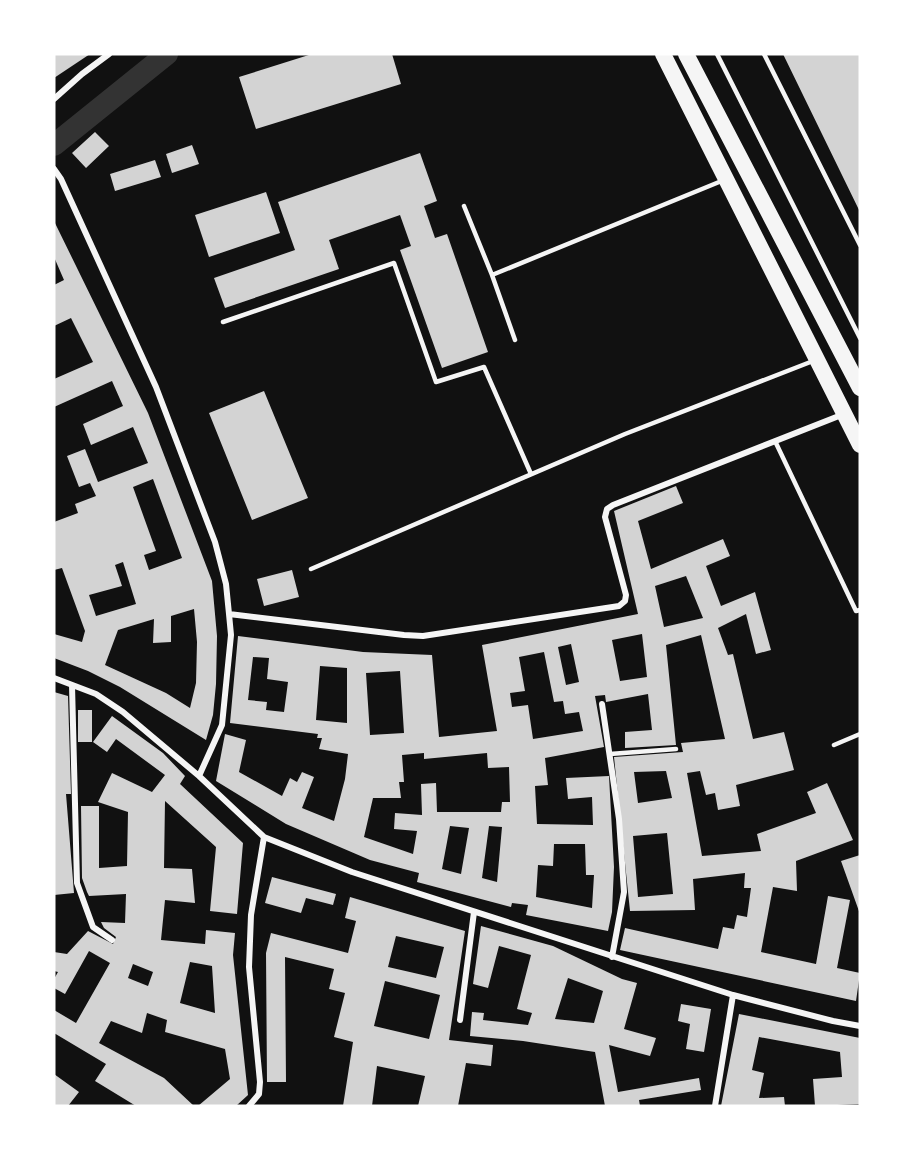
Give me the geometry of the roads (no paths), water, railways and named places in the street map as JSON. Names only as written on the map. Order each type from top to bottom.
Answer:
[{"type":"highway","points":[[663,54],[860,445]]},
{"type":"highway","points":[[686,54],[860,388]]},
{"type":"street","points":[[54,99],[109,54]]},
{"type":"street","points":[[54,169],[61,179],[156,387],[215,542],[226,584],[231,635],[222,725],[199,776]]},
{"type":"street","points":[[229,614],[423,636],[619,606],[625,601],[626,595],[605,517],[607,509],[844,414]]},
{"type":"street","points":[[54,678],[96,693],[123,712],[199,776],[264,837],[352,872],[612,957],[733,995],[860,1026]]},
{"type":"street","points":[[72,685],[77,883],[93,927],[112,940]]},
{"type":"street","points":[[602,704],[619,819],[624,892],[612,957]]},
{"type":"street","points":[[249,1106],[259,1094],[260,1082],[249,967],[251,915],[264,837]]},
{"type":"street","points":[[460,1020],[474,912]]},
{"type":"street","points":[[715,1106],[733,995]]},
{"type":"lane","points":[[717,54],[860,338]]},
{"type":"lane","points":[[764,54],[860,245]]},
{"type":"lane","points":[[492,274],[727,179]]},
{"type":"lane","points":[[464,206],[492,274],[515,340]]},
{"type":"lane","points":[[223,322],[394,263],[436,382],[484,367],[531,474]]},
{"type":"lane","points":[[311,569],[625,434],[817,359]]},
{"type":"lane","points":[[775,441],[856,612],[860,610]]},
{"type":"lane","points":[[834,745],[860,734]]},
{"type":"lane","points":[[610,754],[676,749]]},
{"type":"waterway","points":[[54,145],[167,54]]}]
